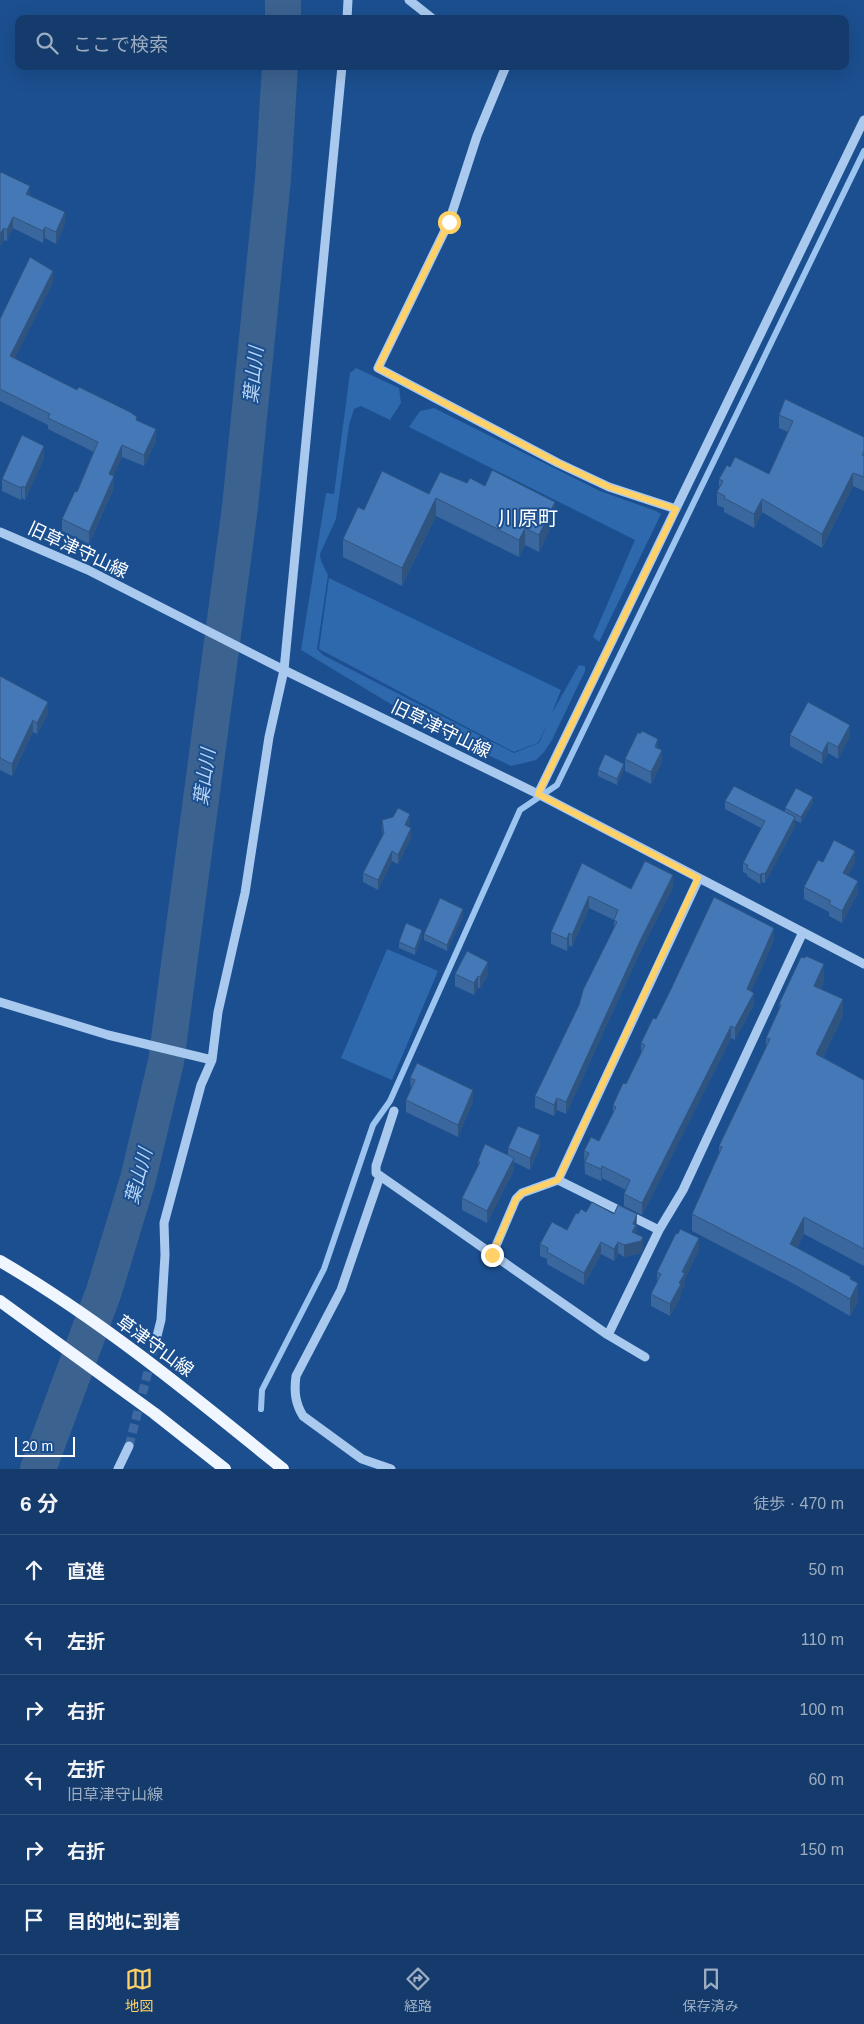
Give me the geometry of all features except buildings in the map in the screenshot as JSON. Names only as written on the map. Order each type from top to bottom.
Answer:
[{"type":"main road","name":"草津守山線","points":[[0,1260],[32,1280],[164,1372],[283,1469]]},
{"type":"main road","points":[[5,1305],[154,1413],[225,1469]]},
{"type":"street","points":[[347,15],[348,0]]},
{"type":"street","points":[[409,0],[428,15]]},
{"type":"street","points":[[155,1344],[161,1320],[165,1255],[164,1223],[201,1084],[212,1060],[218,1012],[245,893],[281,668],[342,70]]},
{"type":"street","points":[[504,70],[478,136],[449,222],[378,368],[558,463],[609,487],[676,509]]},
{"type":"street","points":[[538,794],[864,120]]},
{"type":"street","name":"旧草津守山線","points":[[0,532],[88,570],[185,621],[538,794],[864,964]]},
{"type":"street","points":[[492,1255],[516,1199],[522,1193],[558,1180],[698,878]]},
{"type":"street","points":[[608,1335],[659,1230],[684,1190],[803,932]]},
{"type":"street","points":[[0,1002],[108,1035],[212,1060]]},
{"type":"street","points":[[394,1111],[376,1166],[376,1173],[608,1335],[645,1357]]},
{"type":"street","points":[[380,1176],[341,1290],[296,1376],[294,1387],[297,1406],[302,1416],[362,1458],[391,1469]]},
{"type":"street","points":[[558,1180],[659,1230]]},
{"type":"street","points":[[118,1469],[129,1446]]},
{"type":"shaded area","points":[[356,368],[399,388],[401,403],[390,420],[361,406],[354,409],[349,425],[336,519],[320,554],[321,561],[328,575],[317,649],[323,655],[514,753],[539,743],[548,723],[538,743],[514,752],[319,649],[329,578],[561,690],[552,713],[579,665],[585,666],[585,671],[552,740],[536,760],[511,766],[424,724],[301,650],[326,493],[334,494],[350,373]]},
{"type":"shaded area","points":[[434,408],[600,491],[661,514],[599,642],[593,637],[635,540],[409,427],[420,411]]},
{"type":"shaded area","points":[[387,949],[438,971],[392,1080],[341,1058]]},
{"type":"waterway","name":"葉山川","points":[[283,0],[283,15]]},
{"type":"waterway","name":"葉山川","points":[[38,1469],[104,1291],[138,1179],[166,1062],[240,507],[273,179],[280,70]]},
{"type":"waterway","points":[[261,1409],[262,1390],[324,1269],[373,1125],[390,1101],[520,810],[557,785],[864,151]]},
{"type":"tunnel","points":[[129,1446],[155,1344]]},
{"type":"district","name":"川原町","points":[[528,518]]},
{"type":"route","points":[[449,222],[378,368],[558,463],[609,487],[676,509],[538,794],[698,878],[558,1180],[522,1193],[516,1199],[492,1255]]}]
